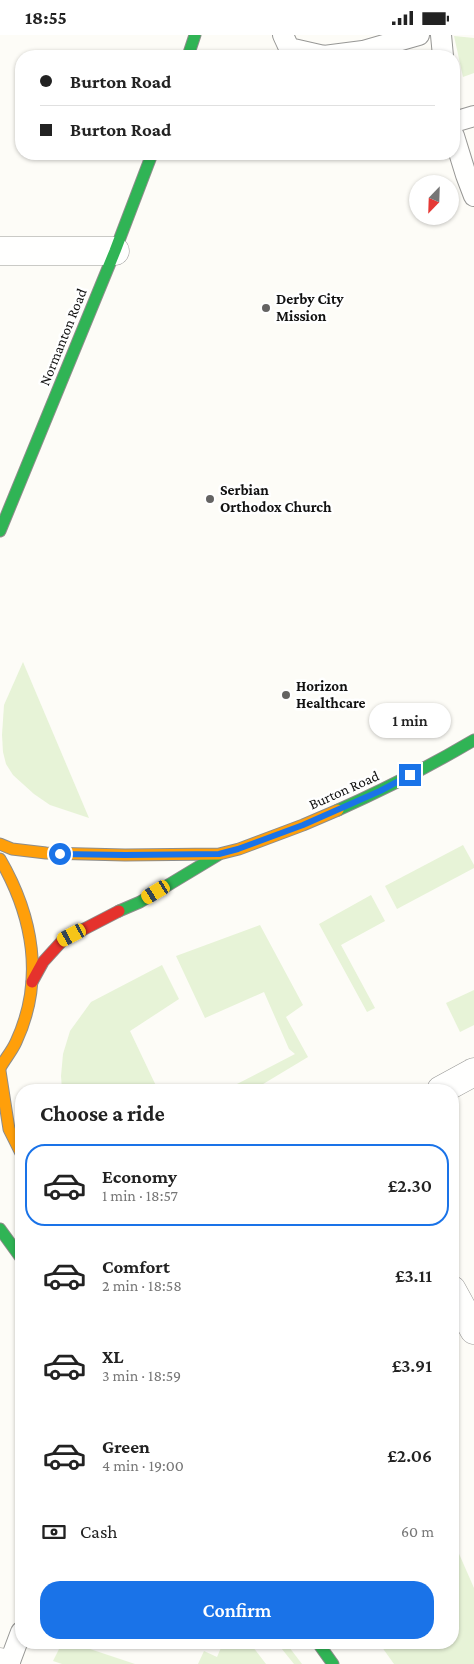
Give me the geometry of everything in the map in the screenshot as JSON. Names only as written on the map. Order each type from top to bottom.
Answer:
[{"type":"main road","points":[[190,50],[195,35]]},
{"type":"main road","name":"Normanton Road","points":[[0,531],[115,251],[150,160]]},
{"type":"main road","name":"Burton Road","points":[[0,844],[12,849],[46,853],[125,855],[219,854],[303,825],[372,794],[440,760],[474,740]]},
{"type":"main road","name":"Burton Road","points":[[32,982],[43,963],[62,940],[111,914],[140,902],[219,854]]},
{"type":"main road","points":[[0,859],[16,886],[28,923],[32,943],[32,982],[26,1013],[16,1042],[0,1069],[9,1129],[15,1141]]},
{"type":"main road","points":[[0,1229],[15,1250]]},
{"type":"main road","points":[[322,1649],[333,1664]]},
{"type":"street","points":[[0,251],[115,251]]},
{"type":"street","points":[[453,1084],[474,1073]]},
{"type":"street","points":[[459,1303],[474,1330]]},
{"type":"street","points":[[0,1661],[7,1664]]},
{"type":"lane","points":[[368,48],[419,35]]},
{"type":"lane","points":[[441,35],[442,50]]},
{"type":"lane","points":[[286,41],[309,50]]},
{"type":"lane","points":[[460,120],[474,116]]},
{"type":"lane","points":[[460,156],[474,196]]},
{"type":"lane","points":[[7,1664],[15,1646]]},
{"type":"green space","points":[[454,36],[474,38],[474,73],[463,77],[460,50],[457,50]]},
{"type":"green space","points":[[23,662],[89,818],[50,805],[34,794],[13,775],[6,764],[2,735],[4,705]]},
{"type":"green space","points":[[463,845],[474,868],[397,909],[385,886]]},
{"type":"green space","points":[[371,895],[385,921],[341,945],[375,1008],[367,1012],[319,924]]},
{"type":"green space","points":[[260,925],[303,1005],[286,1017],[308,1057],[263,1084],[237,1084],[295,1054],[289,1049],[264,992],[205,1018],[176,956]]},
{"type":"green space","points":[[162,965],[179,999],[130,1031],[155,1084],[62,1084],[63,1054],[70,1031],[91,1002]]},
{"type":"green space","points":[[474,990],[474,1025],[460,1032],[446,1003]]},
{"type":"green space","points":[[459,1554],[474,1588],[474,1664],[394,1664],[383,1649],[459,1649]]},
{"type":"green space","points":[[59,1649],[90,1649],[135,1664],[62,1664],[53,1661]]},
{"type":"green space","points":[[220,1649],[255,1649],[266,1664],[198,1664],[204,1651],[217,1657]]},
{"type":"green space","points":[[282,1649],[291,1649],[302,1664],[294,1664]]},
{"type":"traffic: fast","points":[[190,50],[195,35]]},
{"type":"traffic: fast","points":[[0,531],[115,251],[150,160]]},
{"type":"traffic: fast","points":[[338,810],[407,777],[474,740]]},
{"type":"traffic: fast","points":[[119,911],[140,902],[218,855]]},
{"type":"traffic: fast","points":[[0,1229],[15,1250]]},
{"type":"traffic: fast","points":[[322,1649],[333,1664]]},
{"type":"traffic: slow","points":[[0,844],[12,849],[46,853],[125,855],[219,854],[239,849],[338,810]]},
{"type":"traffic: slow","points":[[0,859],[20,903],[27,926],[32,972],[25,1019],[14,1045],[0,1068]]},
{"type":"traffic: slow","points":[[0,1071],[9,1129],[15,1141]]},
{"type":"traffic: jam","points":[[32,982],[43,962],[63,940],[119,911]]},
{"type":"place","name":"Derby City Mission","points":[[266,308]]},
{"type":"place","name":"Serbian Orthodox Church","points":[[210,499]]},
{"type":"place","name":"Horizon Healthcare","points":[[286,695]]},
{"type":"route","points":[[60,854],[219,854],[303,825],[380,791],[410,775]]}]
